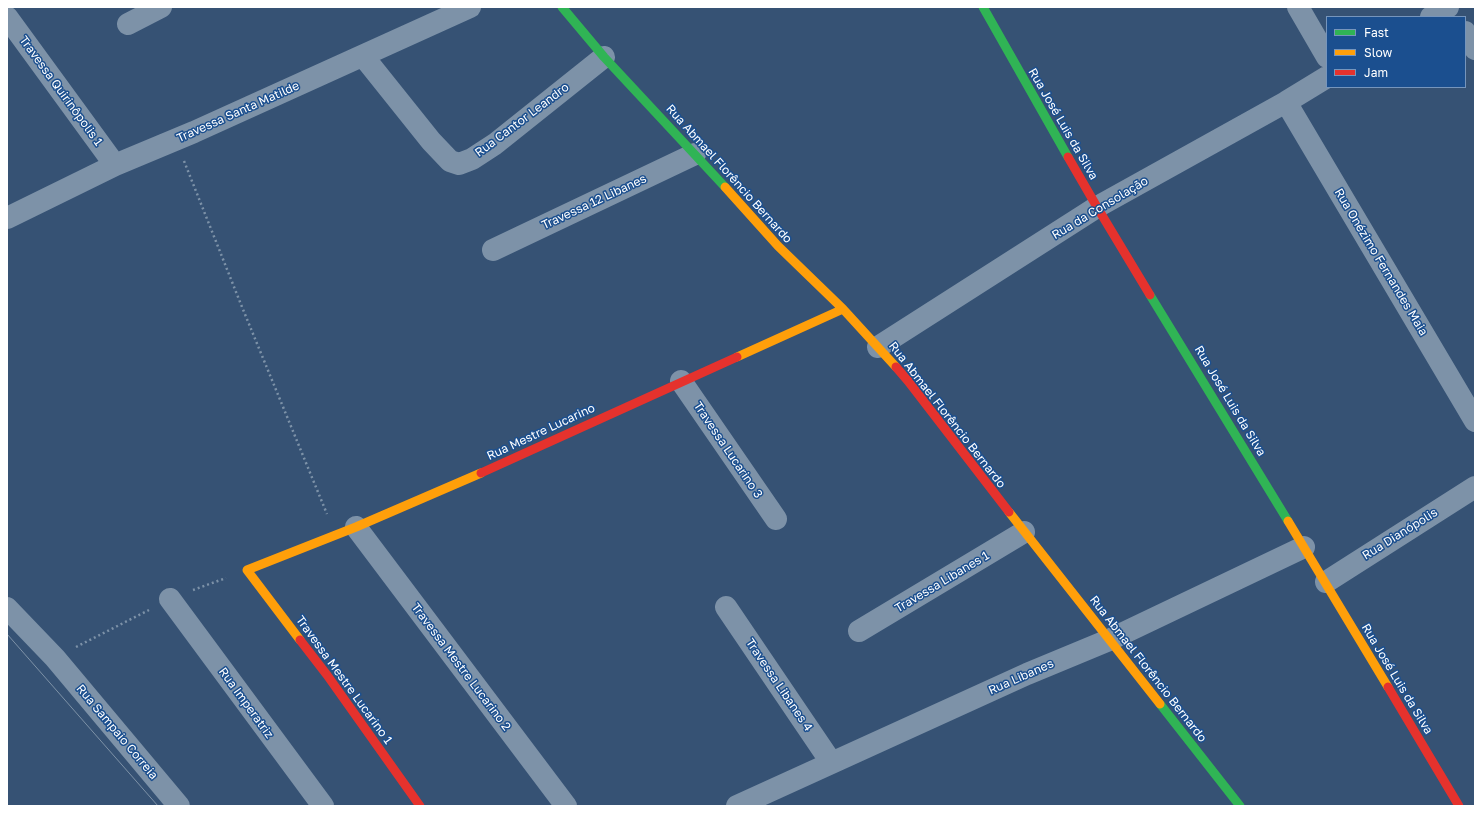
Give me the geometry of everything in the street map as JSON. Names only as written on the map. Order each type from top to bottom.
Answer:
[{"type":"street","points":[[128,24],[161,7]]},
{"type":"street","name":"Travessa Santa Matilde","points":[[7,218],[115,165],[175,140],[470,7]]},
{"type":"street","name":"Rua Abmael Florêncio Bernardo","points":[[562,7],[604,57],[695,154],[778,246],[843,309],[908,381],[1024,532],[1240,806]]},
{"type":"street","name":"Rua José Luis da Silva","points":[[983,7],[1097,207],[1326,582],[1459,806]]},
{"type":"street","points":[[1298,7],[1326,55]]},
{"type":"street","points":[[1433,16],[1449,7],[1455,16]]},
{"type":"street","name":"Travessa Quirinôpolis 1","points":[[7,17],[115,165]]},
{"type":"street","points":[[1466,34],[1475,49]]},
{"type":"street","name":"Rua Cantor Leandro","points":[[363,56],[431,141],[450,161],[459,164],[495,144],[604,57]]},
{"type":"street","name":"Rua da Consolação","points":[[878,347],[1097,207],[1286,102],[1326,78]]},
{"type":"street","name":"Rua Onézimo Fernandes Maia","points":[[1286,102],[1475,421]]},
{"type":"street","name":"Travessa 12 Libanes","points":[[493,250],[695,154]]},
{"type":"street","name":"Rua Mestre Lucarino","points":[[247,570],[356,527],[496,466],[843,309]]},
{"type":"street","name":"Travessa Lucarino 3","points":[[681,381],[776,519]]},
{"type":"street","name":"Rua Dianópolis","points":[[1326,582],[1472,494]]},
{"type":"street","name":"Travessa Mestre Lucarino 2","points":[[356,527],[566,806]]},
{"type":"street","name":"Travessa Libanes 1","points":[[859,631],[1024,532]]},
{"type":"street","name":"Rua Libanes","points":[[737,806],[771,799],[831,762],[1027,674],[1109,640],[1304,546]]},
{"type":"street","name":"Travessa Mestre Lucarino 1","points":[[247,570],[331,681],[420,806]]},
{"type":"street","name":"Rua Imperatriz","points":[[170,599],[323,806]]},
{"type":"street","name":"Travessa Libanes 4","points":[[726,607],[831,762]]},
{"type":"street","name":"Rua Sampaio Correia","points":[[7,608],[55,658],[179,806]]},
{"type":"path","points":[[175,140],[335,535]]},
{"type":"tram line","points":[[7,634],[158,806]]},
{"type":"traffic: fast","points":[[562,7],[604,57],[725,187]]},
{"type":"traffic: fast","points":[[983,7],[1068,157]]},
{"type":"traffic: fast","points":[[1150,295],[1288,521]]},
{"type":"traffic: fast","points":[[1160,704],[1240,806]]},
{"type":"traffic: slow","points":[[725,187],[778,246],[843,309],[896,367]]},
{"type":"traffic: slow","points":[[737,357],[843,309]]},
{"type":"traffic: slow","points":[[300,640],[247,570],[356,527],[481,473]]},
{"type":"traffic: slow","points":[[1009,512],[1160,704]]},
{"type":"traffic: slow","points":[[1288,521],[1388,687]]},
{"type":"traffic: jam","points":[[1068,157],[1150,295]]},
{"type":"traffic: jam","points":[[481,473],[737,357]]},
{"type":"traffic: jam","points":[[896,367],[1009,512]]},
{"type":"traffic: jam","points":[[300,640],[327,675],[420,806]]},
{"type":"traffic: jam","points":[[1388,687],[1459,806]]}]
